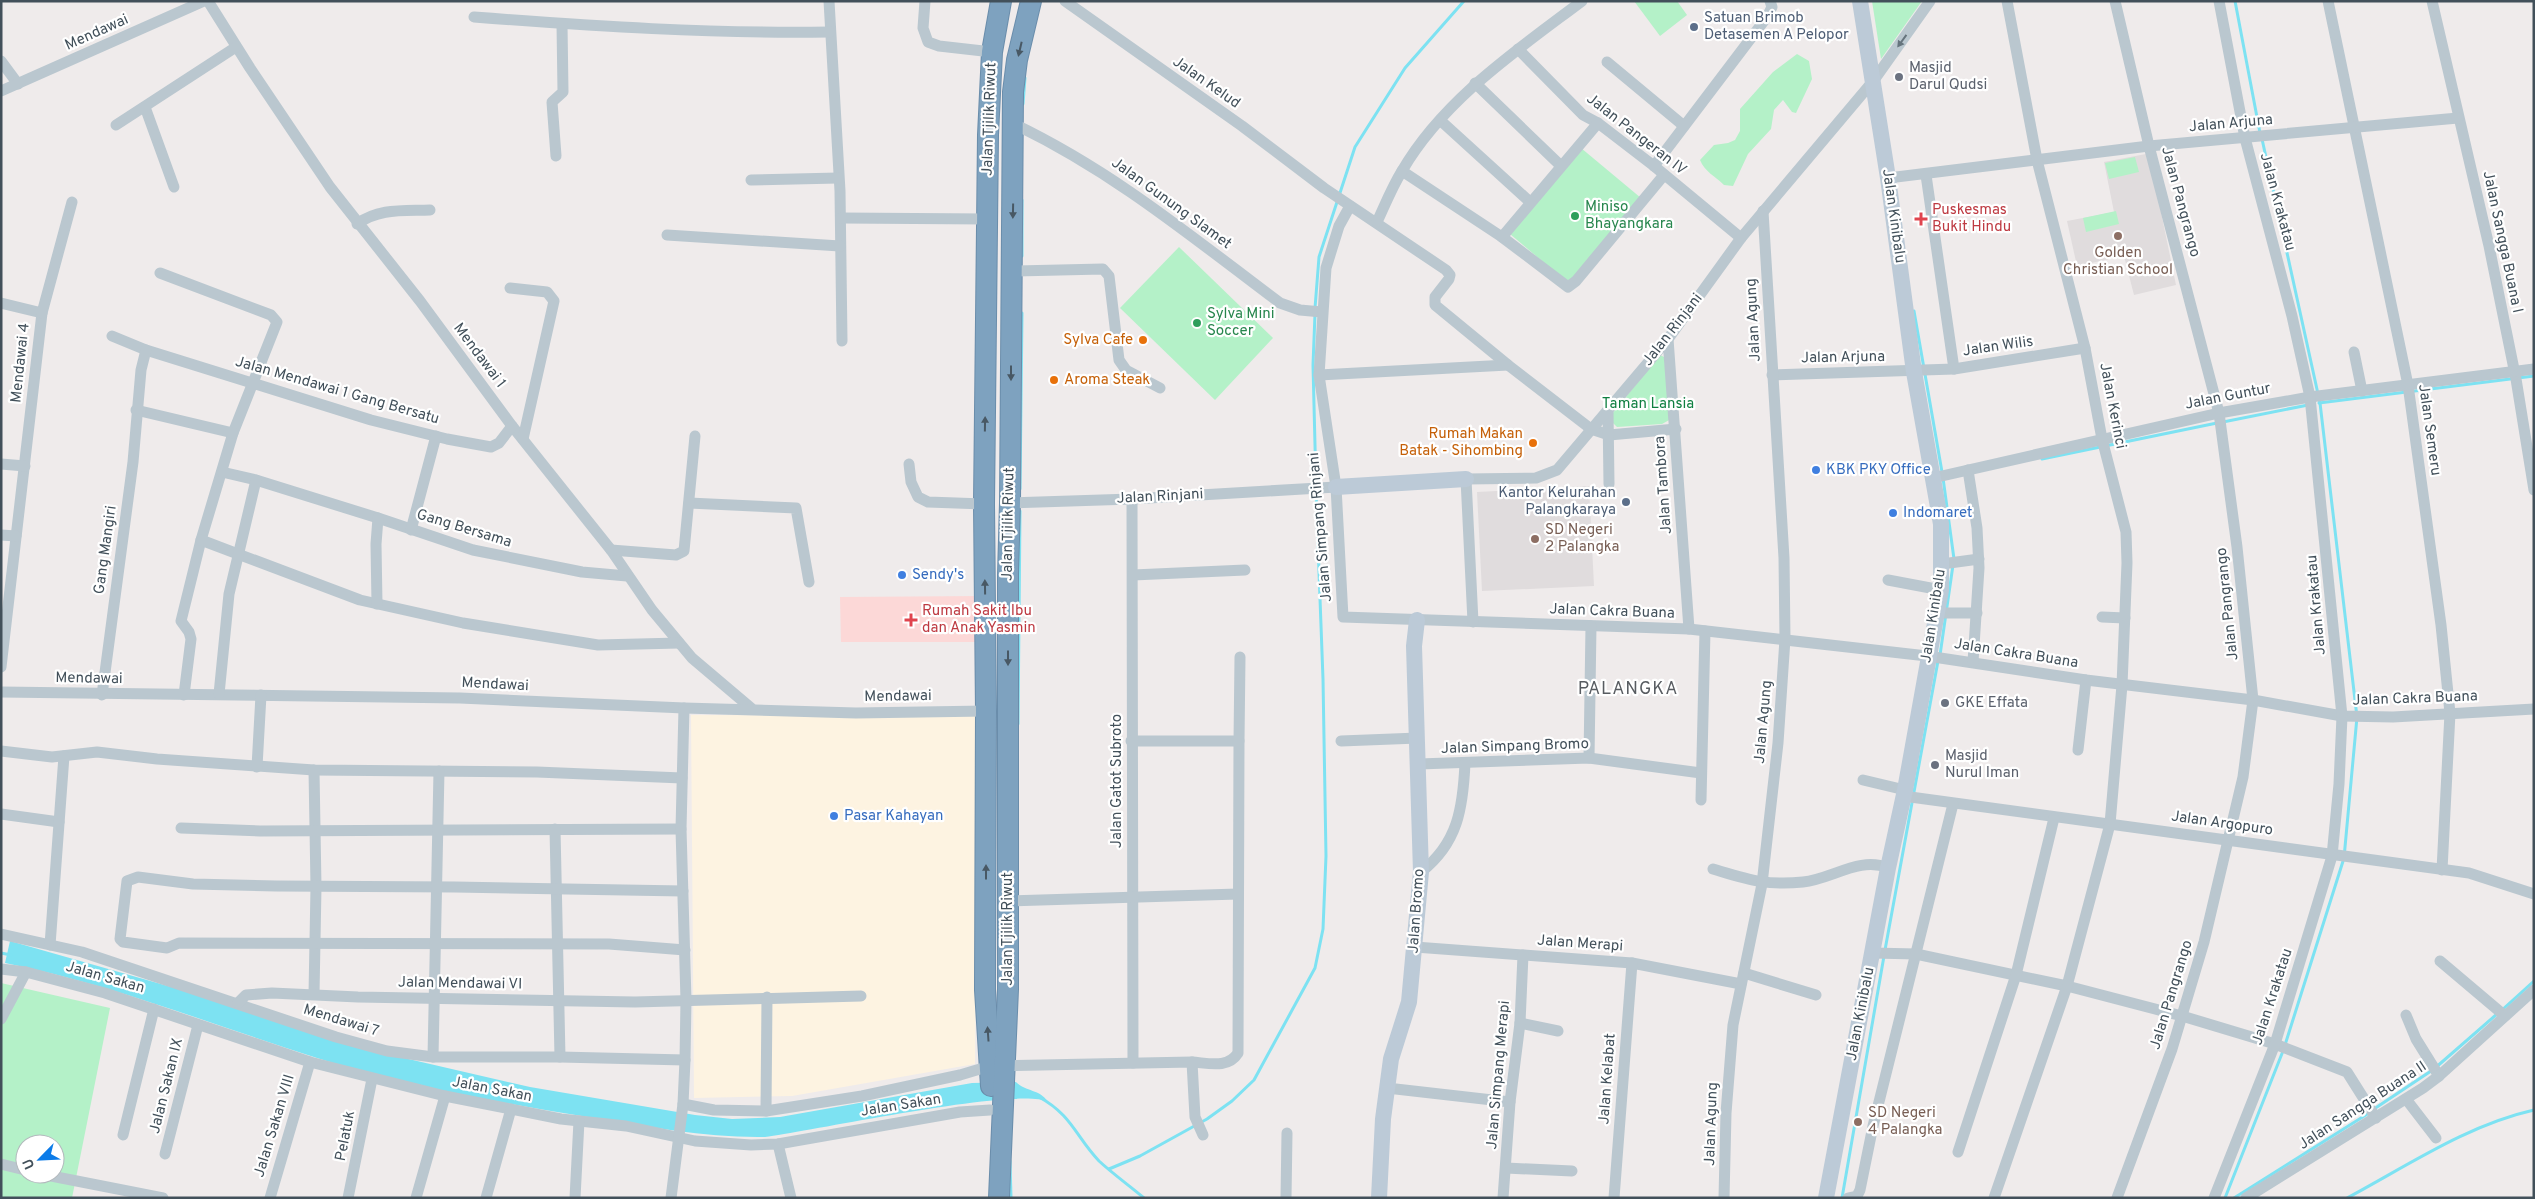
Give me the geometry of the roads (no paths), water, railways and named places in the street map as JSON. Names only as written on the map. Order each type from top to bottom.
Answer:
[{"type":"highway","name":"Jalan Tjilik Riwut","points":[[1000,1198],[996,1087],[985,990],[986,710],[984,504],[987,219],[992,52],[1002,1]]},
{"type":"highway","points":[[1002,1],[1016,10],[1029,8]]},
{"type":"highway","name":"Jalan Tjilik Riwut","points":[[986,1198],[996,1087],[1008,989],[1008,575],[1012,334],[1013,92],[1017,60],[1029,8]]},
{"type":"highway","points":[[986,334],[1012,334]]},
{"type":"street","name":"Mendawai 1","points":[[206,1],[357,224],[420,302],[512,426],[611,550],[627,576],[692,658],[751,708]]},
{"type":"street","name":"Mendawai","points":[[1,91],[206,1]]},
{"type":"street","points":[[830,1],[840,218],[842,341]]},
{"type":"street","points":[[925,1],[923,28],[928,42],[939,46],[992,52]]},
{"type":"street","name":"Jalan Kelud","points":[[1065,1],[1242,126],[1346,203]]},
{"type":"street","points":[[1376,222],[1402,171],[1441,121],[1475,83],[1582,1]]},
{"type":"street","points":[[1654,166],[1767,17],[1772,7],[1770,1]]},
{"type":"street","name":"Jalan Kinibalu","points":[[1826,1196],[1904,793],[1927,656],[1941,590],[1942,564],[1941,524],[1914,372],[1874,80],[1860,1]]},
{"type":"street","name":"Jalan Rinjani","points":[[1010,503],[1132,499],[1466,479],[1536,478],[1550,474],[1572,454],[1668,339],[1741,238],[1874,80],[1930,1]]},
{"type":"street","name":"Jalan Kerinci","points":[[2006,1],[2037,160],[2085,348],[2102,438],[2126,532],[2122,685],[2110,824]]},
{"type":"street","name":"Jalan Pangrango","points":[[2115,1],[2149,146],[2219,413],[2237,547],[2253,700],[2244,777],[2230,840],[2182,1016],[2172,1049],[2117,1198]]},
{"type":"street","name":"Jalan Krakatau","points":[[2214,1198],[2275,1044],[2332,856],[2340,784],[2342,716],[2310,397],[2292,316],[2245,138],[2219,1]]},
{"type":"street","name":"Jalan Semeru","points":[[2328,1],[2352,127],[2408,385],[2441,625],[2450,714],[2442,870]]},
{"type":"street","name":"Jalan Sangga Buana I","points":[[2432,1],[2489,246],[2514,372],[2534,490]]},
{"type":"street","points":[[474,17],[562,24],[727,32],[830,32]]},
{"type":"street","points":[[556,156],[552,102],[563,92],[562,24]]},
{"type":"street","points":[[116,125],[236,47]]},
{"type":"street","name":"Jalan Pangeran IV","points":[[1518,49],[1583,115],[1598,123],[1654,166],[1741,238]]},
{"type":"street","points":[[1,61],[18,84]]},
{"type":"street","points":[[1607,62],[1684,126]]},
{"type":"street","points":[[1475,83],[1560,165]]},
{"type":"street","points":[[145,107],[174,187]]},
{"type":"street","name":"Jalan Arjuna","points":[[1888,178],[1926,175],[2149,146],[2458,118]]},
{"type":"street","points":[[1441,121],[1530,202]]},
{"type":"street","points":[[1502,237],[1560,165],[1598,123]]},
{"type":"street","name":"Jalan Gunung Slamet","points":[[1014,124],[1076,157],[1142,198],[1280,303],[1316,312]]},
{"type":"street","points":[[1402,171],[1502,237],[1563,285],[1572,285],[1664,175]]},
{"type":"street","points":[[1926,175],[1954,369]]},
{"type":"street","points":[[751,180],[838,178]]},
{"type":"street","points":[[42,313],[72,202]]},
{"type":"street","points":[[1346,203],[1446,270],[1450,275],[1435,297],[1435,304],[1508,365],[1591,429],[1609,435],[1676,429]]},
{"type":"street","name":"Jalan Simpang Rinjani","points":[[1343,617],[1319,375],[1316,312],[1332,245],[1346,203]]},
{"type":"street","points":[[357,224],[367,216],[382,212],[430,210]]},
{"type":"street","name":"Jalan Agung","points":[[1724,1198],[1726,1113],[1733,1026],[1762,884],[1778,743],[1786,639],[1784,558],[1763,211]]},
{"type":"street","points":[[840,218],[987,219]]},
{"type":"street","points":[[667,236],[840,246]]},
{"type":"street","points":[[1012,271],[1104,269],[1109,276],[1119,360],[1126,370],[1160,388]]},
{"type":"street","points":[[160,273],[274,317],[276,328],[252,382],[233,433],[201,540],[181,618],[190,639],[184,696]]},
{"type":"street","points":[[510,288],[547,292],[554,301],[523,438]]},
{"type":"street","name":"Mendawai 4","points":[[1,303],[42,313],[25,466],[5,606],[1,667]]},
{"type":"street","name":"Jalan Mendawai 1 Gang Bersatu","points":[[112,336],[146,350],[371,420],[436,436],[491,447],[499,443],[512,426]]},
{"type":"street","name":"Jalan Tambora","points":[[1668,339],[1689,629]]},
{"type":"street","name":"Jalan Wilis","points":[[1914,372],[1954,369],[2085,348]]},
{"type":"street","name":"Gang Mangiri","points":[[102,695],[133,462],[136,410],[146,350]]},
{"type":"street","points":[[2354,352],[2362,391]]},
{"type":"street","points":[[1319,375],[1508,365]]},
{"type":"street","name":"Jalan Guntur","points":[[1933,478],[2102,438],[2219,413],[2310,397],[2534,369]]},
{"type":"street","name":"Jalan Arjuna","points":[[1772,375],[1914,372]]},
{"type":"street","points":[[136,410],[233,433]]},
{"type":"street","points":[[1608,411],[1609,484]]},
{"type":"street","points":[[411,530],[436,436]]},
{"type":"street","points":[[611,550],[676,555],[683,553],[696,436]]},
{"type":"street","points":[[1,464],[25,466]]},
{"type":"street","points":[[909,464],[911,482],[918,497],[928,502],[984,504]]},
{"type":"street","points":[[1968,470],[1977,528],[1979,559],[1973,662]]},
{"type":"street","name":"Gang Bersama","points":[[222,472],[256,480],[473,550],[511,560],[582,572],[627,576]]},
{"type":"street","points":[[1466,479],[1473,622]]},
{"type":"street","points":[[219,694],[222,648],[238,553],[256,480]]},
{"type":"street","name":"Jalan Gatot Subroto","points":[[1132,499],[1134,654],[1131,741],[1133,791],[1131,898],[1133,1063]]},
{"type":"street","points":[[689,503],[796,508],[809,582]]},
{"type":"street","points":[[377,604],[376,544],[378,518]]},
{"type":"street","points":[[1,535],[16,536]]},
{"type":"street","points":[[201,540],[360,600],[463,623],[598,645],[679,643]]},
{"type":"street","points":[[1942,564],[1979,559]]},
{"type":"street","points":[[1133,575],[1245,570]]},
{"type":"street","points":[[1888,580],[1941,590]]},
{"type":"street","points":[[1935,613],[1977,613]]},
{"type":"street","points":[[2102,616],[2124,618]]},
{"type":"street","name":"Jalan Cakra Buana","points":[[1343,617],[1689,629],[1973,662],[2122,685],[2253,700],[2342,716],[2450,714],[2534,709]]},
{"type":"street","name":"Jalan Bromo","points":[[1379,1198],[1383,1119],[1392,1059],[1409,1002],[1421,872],[1414,646],[1417,620]]},
{"type":"street","points":[[1589,758],[1591,626]]},
{"type":"street","points":[[1701,800],[1705,631]]},
{"type":"street","points":[[683,1108],[766,1111],[870,1095],[960,1075],[996,1087],[1133,1063],[1192,1062],[1223,1064],[1232,1060],[1238,1053],[1240,657]]},
{"type":"street","points":[[2078,750],[2086,680]]},
{"type":"street","name":"Mendawai","points":[[1,692],[102,695],[184,696],[219,694],[460,698],[684,708],[751,708],[856,712],[986,710]]},
{"type":"street","points":[[257,767],[261,695]]},
{"type":"street","points":[[671,1198],[683,1108],[685,1060],[686,1000],[681,829],[684,708]]},
{"type":"street","points":[[1341,741],[1418,738]]},
{"type":"street","points":[[1131,741],[1239,741]]},
{"type":"street","points":[[1,751],[64,756],[96,752],[157,759],[314,770],[439,771],[682,778]]},
{"type":"street","points":[[50,945],[64,756]]},
{"type":"street","name":"Jalan Simpang Bromo","points":[[1419,764],[1589,758],[1701,773]]},
{"type":"street","points":[[1421,872],[1437,858],[1459,816],[1463,796],[1465,763]]},
{"type":"street","points":[[314,770],[316,887],[314,994]]},
{"type":"street","points":[[433,1057],[439,771]]},
{"type":"street","name":"Jalan Argopuro","points":[[1863,780],[1904,793],[1953,804],[2230,840],[2469,874],[2534,894]]},
{"type":"street","points":[[1848,1198],[1859,1193],[1873,1126],[1953,804]]},
{"type":"street","points":[[1,814],[59,822]]},
{"type":"street","points":[[1958,1152],[2016,975],[2054,818]]},
{"type":"street","points":[[1994,1198],[2067,986],[2110,824]]},
{"type":"street","points":[[181,828],[260,831],[314,829],[681,829]]},
{"type":"street","points":[[555,829],[560,1057]]},
{"type":"street","points":[[1712,869],[1762,884],[1819,880],[1858,866],[1876,863],[1888,868]]},
{"type":"street","points":[[683,892],[437,886],[316,887],[192,884],[131,878],[127,881],[120,939],[123,942],[167,948],[178,943],[558,946],[609,944],[685,950]]},
{"type":"street","points":[[1008,901],[1238,894]]},
{"type":"street","name":"Mendawai 7","points":[[1,934],[82,952],[357,1043],[433,1057],[560,1057],[685,1060]]},
{"type":"street","name":"Jalan Merapi","points":[[1415,947],[1523,955],[1555,955],[1632,963],[1742,978],[1816,995]]},
{"type":"street","points":[[1873,953],[1916,954],[2067,986],[2182,1016],[2275,1044],[2347,1072],[2376,1118]]},
{"type":"street","name":"Jalan Simpang Merapi","points":[[1503,1198],[1510,1102],[1520,1023],[1523,955]]},
{"type":"street","points":[[2440,961],[2505,1016]]},
{"type":"street","name":"Jalan Kelabat","points":[[1614,1198],[1632,963]]},
{"type":"street","name":"Jalan Sakan","points":[[1,969],[26,972],[154,1008],[198,1025],[310,1062],[372,1079],[511,1109],[579,1121],[679,1134],[726,1144],[778,1144],[960,1112],[996,1087]]},
{"type":"street","points":[[1,1019],[26,972]]},
{"type":"street","name":"Jalan Sangga Buana II","points":[[2246,1198],[2376,1118],[2439,1076],[2534,990]]},
{"type":"street","name":"Jalan Mendawai VI","points":[[238,1003],[242,996],[250,994],[559,1001],[861,996]]},
{"type":"street","points":[[766,1111],[767,997]]},
{"type":"street","points":[[123,1135],[154,1008]]},
{"type":"street","points":[[2406,1015],[2416,1039],[2439,1076]]},
{"type":"street","points":[[1520,1023],[1558,1031]]},
{"type":"street","name":"Jalan Sakan IX","points":[[165,1154],[198,1025]]},
{"type":"street","name":"Jalan Sakan VIII","points":[[270,1198],[310,1062]]},
{"type":"street","points":[[1192,1062],[1199,1126]]},
{"type":"street","name":"Pelatuk","points":[[348,1198],[372,1079]]},
{"type":"street","points":[[1387,1088],[1510,1102]]},
{"type":"street","points":[[416,1198],[445,1096]]},
{"type":"street","points":[[2406,1098],[2436,1138]]},
{"type":"street","points":[[486,1198],[511,1109]]},
{"type":"street","points":[[575,1198],[579,1121]]},
{"type":"street","points":[[1286,1198],[1287,1133]]},
{"type":"street","points":[[778,1144],[791,1198]]},
{"type":"street","points":[[1,1164],[15,1168]]},
{"type":"street","points":[[1506,1168],[1572,1171]]},
{"type":"street","points":[[65,1179],[163,1198]]},
{"type":"street","points":[[1826,1196],[1843,1198]]},
{"type":"water","points":[[10,941],[182,990],[348,1045],[530,1087],[695,1115],[732,1119],[780,1117],[972,1083],[1016,1082],[1024,1088],[1041,1095],[1048,1102],[1029,1099],[958,1104],[765,1137],[722,1136],[658,1128],[489,1100],[385,1078],[84,982],[5,963]]},
{"type":"waterway","points":[[1315,308],[1319,257],[1355,147],[1405,68],[1464,1]]},
{"type":"waterway","points":[[2235,1],[2260,133]]},
{"type":"waterway","points":[[1023,104],[1025,78]]},
{"type":"waterway","points":[[2262,139],[2320,403],[2357,717],[2344,858],[2285,1045]]},
{"type":"waterway","points":[[1022,200],[1022,256]]},
{"type":"waterway","points":[[1914,311],[1942,472]]},
{"type":"waterway","points":[[1020,489],[1022,313]]},
{"type":"waterway","points":[[1315,314],[1313,365],[1316,485]]},
{"type":"waterway","points":[[2319,403],[2534,376]]},
{"type":"waterway","points":[[2223,422],[2308,405]]},
{"type":"waterway","points":[[2042,459],[2217,423]]},
{"type":"waterway","points":[[1943,478],[1954,559]]},
{"type":"waterway","points":[[1109,1169],[1140,1156],[1207,1119],[1232,1101],[1254,1080],[1315,968],[1323,929],[1326,856],[1323,679],[1316,491]]},
{"type":"waterway","points":[[1018,724],[1020,511]]},
{"type":"waterway","points":[[1940,655],[1953,565]]},
{"type":"waterway","points":[[1885,950],[1938,661]]},
{"type":"waterway","points":[[1,953],[11,955]]},
{"type":"waterway","points":[[1842,1198],[1884,956]]},
{"type":"waterway","points":[[2502,1010],[2534,981]]},
{"type":"waterway","points":[[2374,1109],[2434,1069],[2497,1014]]},
{"type":"waterway","points":[[2225,1198],[2283,1051]]},
{"type":"waterway","points":[[1039,1097],[1059,1111],[1099,1161],[1144,1198]]},
{"type":"waterway","points":[[2347,1198],[2461,1136],[2509,1117],[2534,1110]]},
{"type":"waterway","points":[[2234,1198],[2369,1113]]},
{"type":"waterway","points":[[1010,1161],[1011,1198]]},
{"type":"place","name":"Satuan Brimob Detasemen A Pelopor","points":[[1694,27]]},
{"type":"place","name":"Masjid Darul Qudsi","points":[[1899,77]]},
{"type":"place","name":"Miniso Bhayangkara","points":[[1575,216]]},
{"type":"place","name":"Puskesmas Bukit Hindu","points":[[1921,219]]},
{"type":"place","name":"Golden Christian School","points":[[2118,236]]},
{"type":"place","name":"Sylva Mini Soccer","points":[[1197,323]]},
{"type":"place","name":"Sylva Cafe","points":[[1143,340]]},
{"type":"place","name":"Aroma Steak","points":[[1054,380]]},
{"type":"place","name":"Rumah Makan Batak - Sihombing","points":[[1533,443]]},
{"type":"place","name":"KBK PKY Office","points":[[1816,470]]},
{"type":"place","name":"Kantor Kelurahan Palangkaraya","points":[[1626,502]]},
{"type":"place","name":"Indomaret","points":[[1893,513]]},
{"type":"place","name":"SD Negeri 2 Palangka","points":[[1535,539]]},
{"type":"place","name":"Sendy's","points":[[902,575]]},
{"type":"place","name":"Rumah Sakit Ibu dan Anak Yasmin","points":[[911,620]]},
{"type":"place","name":"GKE Effata","points":[[1945,703]]},
{"type":"place","name":"Masjid Nurul Iman","points":[[1935,765]]},
{"type":"place","name":"Pasar Kahayan","points":[[834,816]]},
{"type":"place","name":"SD Negeri 4 Palangka","points":[[1858,1122]]},
{"type":"district","name":"PALANGKA","points":[[1628,689]]},
{"type":"park label","name":"Taman Lansia","points":[[1648,404]]}]
